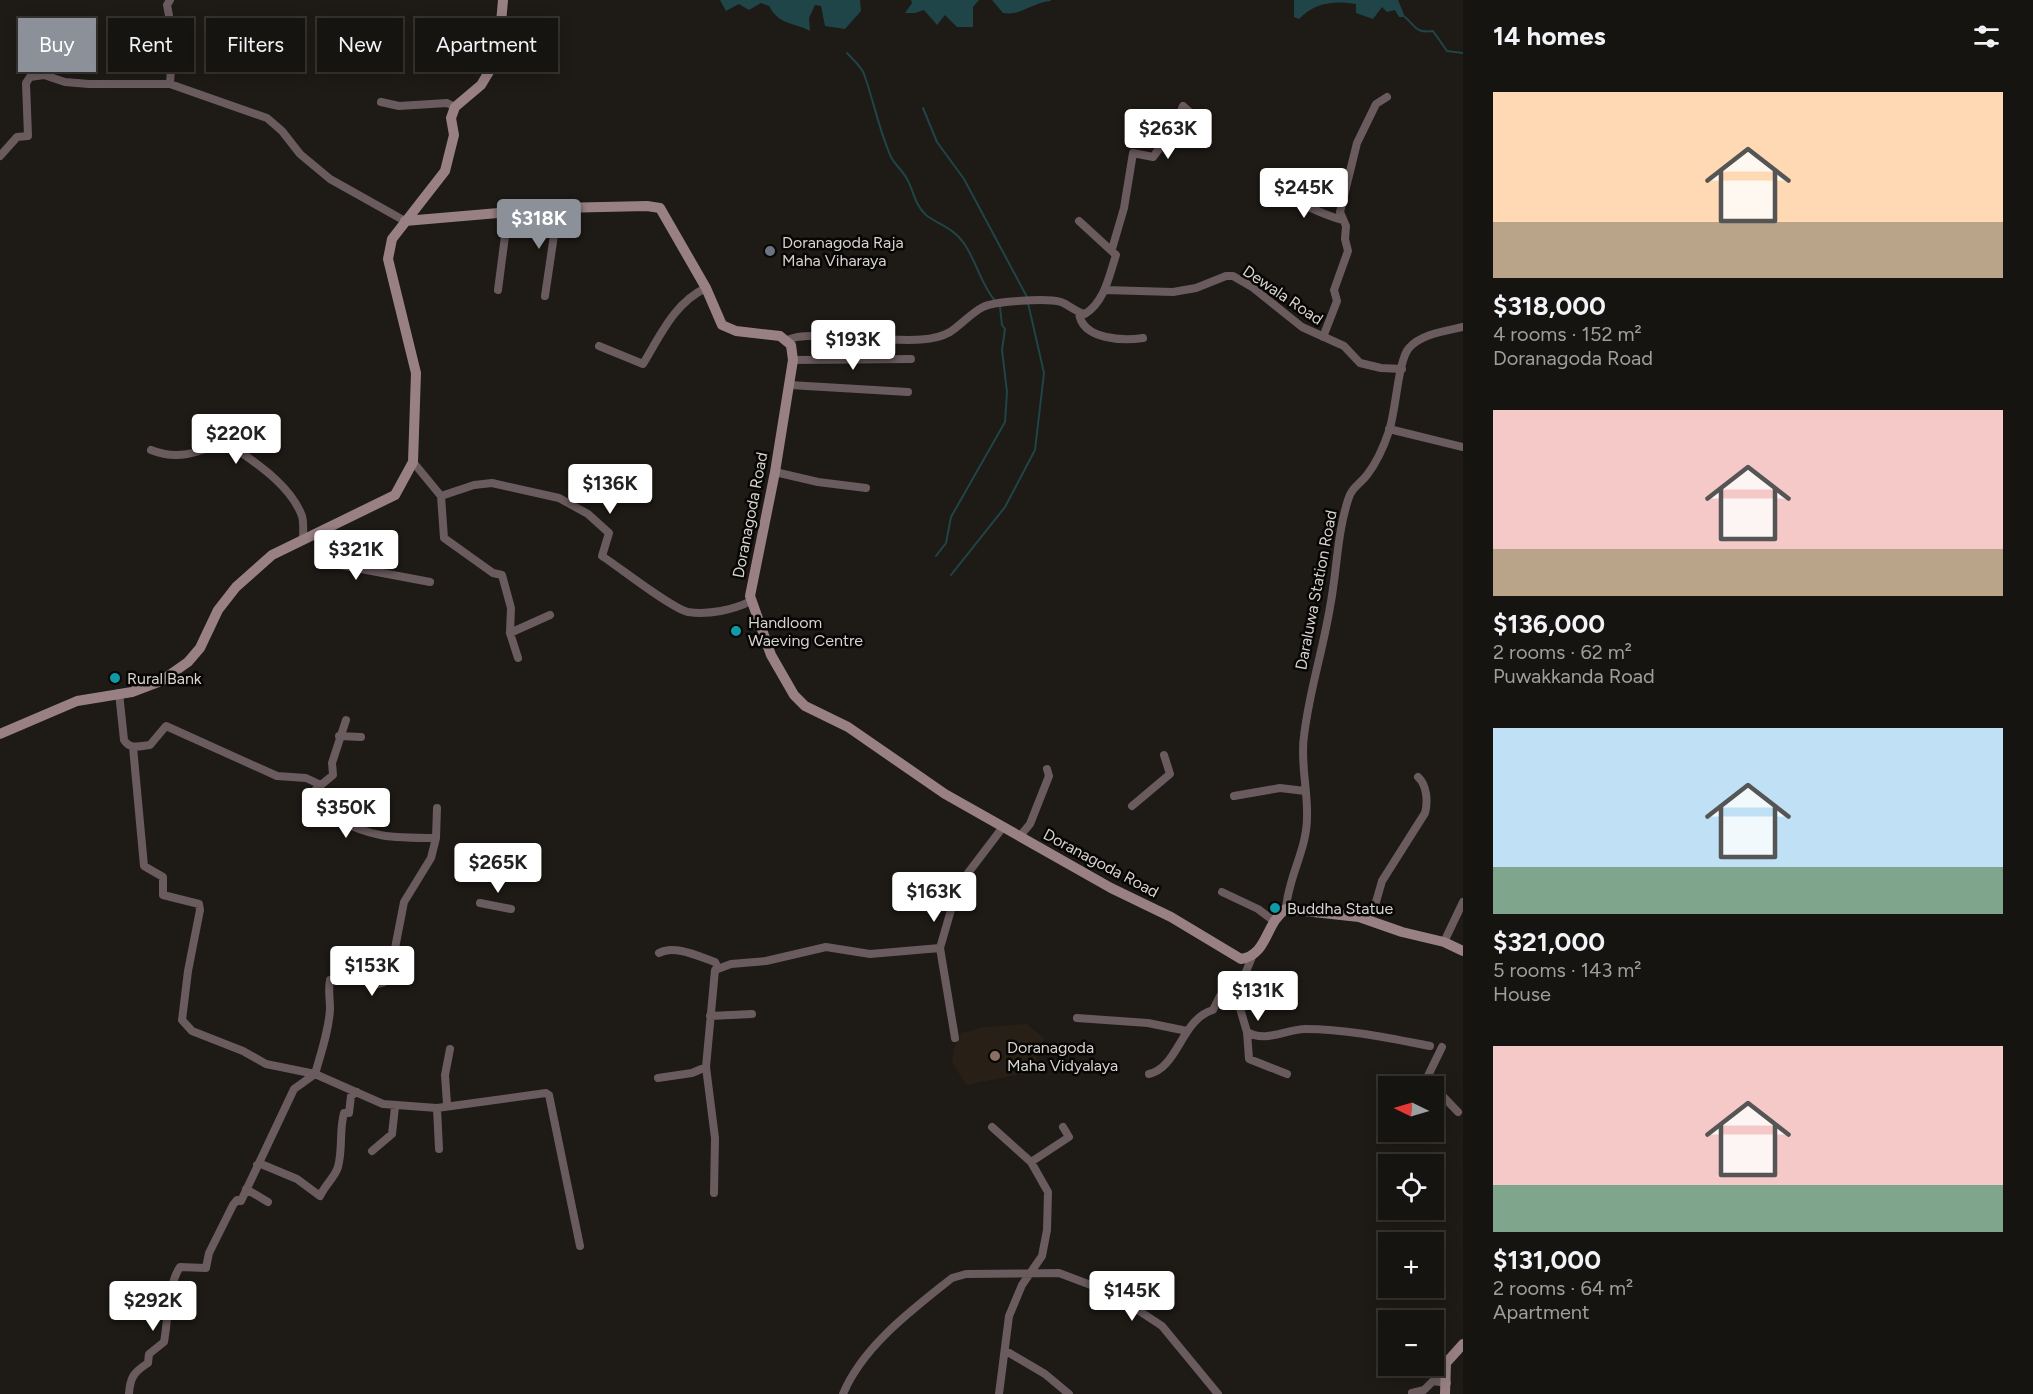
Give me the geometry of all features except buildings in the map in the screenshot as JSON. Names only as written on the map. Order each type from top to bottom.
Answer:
[{"type":"street","points":[[170,0],[167,5],[173,37],[170,84]]},
{"type":"street","points":[[0,734],[77,701],[132,692],[161,681],[188,662],[200,648],[218,610],[236,587],[272,555],[394,495],[413,462],[416,373],[388,259],[392,239],[445,171],[454,135],[451,118],[455,107],[480,85],[498,57],[503,0]]},
{"type":"street","points":[[0,156],[17,137],[28,136],[26,83],[30,77],[44,75],[66,82],[89,84],[170,84],[267,118],[282,131],[300,154],[330,179],[405,221],[558,208],[647,206],[660,208],[706,288],[722,325],[736,331],[780,336],[786,341],[790,338],[812,337],[908,340],[933,337],[952,331],[983,306],[998,303],[1062,302],[1079,313],[1085,314],[1095,308],[1105,290],[1116,255],[1112,249],[1078,221]]},
{"type":"street","points":[[1323,338],[1337,301],[1334,290],[1348,251],[1345,239],[1346,226],[1340,212],[1357,143],[1376,104],[1387,97]]},
{"type":"street","points":[[381,102],[399,106],[447,103],[455,107]]},
{"type":"street","points":[[1112,249],[1124,208],[1133,153],[1154,157],[1173,130],[1184,106],[1192,114]]},
{"type":"street","points":[[1273,190],[1302,202],[1320,214],[1343,220]]},
{"type":"street","points":[[545,296],[558,208]]},
{"type":"street","points":[[498,290],[508,213]]},
{"type":"street","name":"Dewala Road","points":[[1105,290],[1173,292],[1200,287],[1226,276],[1233,276],[1252,287],[1302,327],[1344,346],[1360,363],[1381,368],[1401,369]]},
{"type":"street","points":[[599,346],[643,364],[675,311],[694,293],[706,288]]},
{"type":"street","points":[[1079,313],[1080,319],[1093,332],[1121,341],[1143,338]]},
{"type":"street","name":"Daraluwa Station Road","points":[[1286,909],[1292,879],[1303,849],[1307,818],[1303,738],[1316,663],[1330,606],[1341,524],[1351,491],[1367,476],[1379,456],[1389,429],[1403,355],[1411,345],[1428,336],[1463,327]]},
{"type":"street","name":"Doranagoda Road","points":[[786,341],[791,345],[793,360],[790,385],[759,560],[752,583],[751,601],[771,655],[794,695],[806,705],[848,727],[945,794],[1111,888],[1171,917],[1225,951],[1241,959],[1252,957]]},
{"type":"street","points":[[793,360],[910,359]]},
{"type":"street","points":[[790,385],[908,392]]},
{"type":"street","points":[[1389,429],[1463,447]]},
{"type":"street","points":[[151,450],[176,457],[206,449],[222,441],[228,442],[269,474],[295,502],[303,518],[303,539]]},
{"type":"street","points":[[413,462],[441,496],[444,538],[493,573],[502,575],[511,608],[510,633],[518,658]]},
{"type":"street","points":[[775,472],[818,482],[866,488]]},
{"type":"street","points":[[441,496],[474,485],[492,483],[558,498],[588,514],[609,532],[602,556],[658,596],[687,612],[735,610],[751,601]]},
{"type":"street","points":[[322,532],[328,557],[340,566],[430,582]]},
{"type":"street","points":[[510,633],[549,615]]},
{"type":"street","points":[[119,693],[124,740],[133,747],[139,788],[144,866],[163,877],[163,895],[199,904],[200,910],[188,971],[182,1020],[192,1032],[243,1051],[266,1064],[315,1074],[395,1107],[437,1108],[447,1104],[546,1093],[549,1095],[580,1246]]},
{"type":"street","points":[[346,720],[332,763],[333,775],[313,792],[313,799],[318,809],[358,831],[391,838],[436,838]]},
{"type":"street","points":[[133,747],[150,745],[166,726],[277,776],[306,778],[321,785]]},
{"type":"street","points":[[339,736],[361,737]]},
{"type":"street","points":[[1132,806],[1170,774],[1164,755]]},
{"type":"street","points":[[1020,836],[1030,824],[1049,776],[1047,769]]},
{"type":"street","points":[[1367,920],[1374,909],[1382,881],[1425,813],[1427,803],[1423,781],[1419,777]]},
{"type":"street","points":[[1234,796],[1280,788],[1305,791]]},
{"type":"street","points":[[129,1394],[130,1379],[135,1371],[148,1363],[149,1354],[164,1342],[172,1299],[170,1289],[175,1273],[180,1267],[206,1268],[209,1252],[233,1205],[237,1200],[241,1201],[294,1089],[315,1074],[326,1035],[330,1008],[328,992],[330,980],[361,980],[370,985],[381,985],[389,979],[404,902],[431,858],[436,838],[437,808]]},
{"type":"street","points":[[955,1038],[940,948],[953,903],[968,873],[1003,827]]},
{"type":"street","points":[[1222,892],[1258,909],[1274,921]]},
{"type":"street","points":[[1444,942],[1463,902]]},
{"type":"street","points":[[480,903],[510,909]]},
{"type":"street","points":[[1149,1074],[1154,1073],[1167,1061],[1191,1023],[1206,1012],[1213,1010],[1220,996],[1238,991],[1252,957],[1260,950],[1274,921],[1286,909],[1367,920],[1402,932],[1444,942],[1463,951]]},
{"type":"street","points":[[714,1193],[715,1138],[706,1067],[715,970],[731,964],[766,962],[826,947],[870,954],[940,948]]},
{"type":"street","points":[[659,953],[665,950],[687,952],[716,962],[718,968]]},
{"type":"street","points":[[1228,993],[1236,995],[1241,1006],[1247,1032],[1249,1059],[1287,1074]]},
{"type":"street","points":[[710,1016],[752,1014]]},
{"type":"street","points":[[1077,1018],[1148,1023],[1188,1031]]},
{"type":"street","points":[[1247,1032],[1252,1035],[1286,1035],[1302,1029],[1341,1030],[1430,1046]]},
{"type":"street","points":[[1428,1076],[1442,1047]]},
{"type":"street","points":[[447,1104],[445,1075],[450,1049]]},
{"type":"street","points":[[658,1077],[692,1073],[706,1067]]},
{"type":"street","points":[[257,1166],[261,1164],[297,1179],[320,1196],[338,1166],[343,1138],[340,1126],[344,1113],[349,1113],[351,1096],[357,1092]]},
{"type":"street","points":[[1444,1097],[1458,1112]]},
{"type":"street","points":[[372,1151],[392,1134],[395,1107]]},
{"type":"street","points":[[437,1108],[439,1149]]},
{"type":"street","points":[[992,1126],[1031,1162],[1048,1192],[1042,1256],[1018,1292],[1009,1316],[999,1394]]},
{"type":"street","points":[[1031,1162],[1069,1137],[1063,1127]]},
{"type":"street","points":[[246,1190],[268,1202]]},
{"type":"street","points":[[843,1394],[851,1373],[871,1350],[952,1278],[966,1274],[1028,1276],[1059,1273],[1112,1293],[1162,1326],[1218,1394]]},
{"type":"street","points":[[1412,1393],[1424,1390],[1433,1381],[1446,1388],[1446,1363],[1463,1344]]},
{"type":"street","points":[[1006,1351],[1045,1374],[1069,1394]]},
{"type":"shaded area","name":"Doranagoda Maha Vidyalaya","points":[[1027,1024],[1044,1038],[1032,1072],[966,1085],[952,1062],[954,1049],[962,1033],[984,1027]]},
{"type":"water","points":[[720,0],[860,0],[861,11],[845,29],[825,26],[821,6],[815,5],[809,18],[810,31],[782,20],[769,6],[761,3],[749,10],[739,4],[726,11]]},
{"type":"water","points":[[911,0],[979,0],[973,7],[973,27],[957,27],[945,15],[937,25],[924,10],[905,13],[912,3]]},
{"type":"water","points":[[992,0],[1051,1],[1016,13],[1003,13]]},
{"type":"water","points":[[1294,0],[1398,0],[1405,17],[1399,17],[1395,10],[1387,12],[1382,7],[1373,19],[1356,13],[1356,4],[1340,2],[1318,6],[1299,19],[1294,17]]},
{"type":"waterway","points":[[1405,17],[1420,30],[1433,31],[1447,51],[1463,53]]},
{"type":"waterway","points":[[847,53],[863,72],[891,157],[907,179],[919,206],[926,215],[959,237],[996,302]]},
{"type":"waterway","points":[[923,108],[937,142],[964,179],[1027,297]]},
{"type":"waterway","points":[[951,575],[1005,507],[1035,450],[1044,373],[1028,303]]},
{"type":"waterway","points":[[936,556],[946,543],[951,517],[1005,422],[1007,392],[1002,350],[1005,329],[1002,325],[1000,307]]},
{"type":"place","name":"Doranagoda Raja Maha Viharaya","points":[[770,251]]},
{"type":"place","name":"Handloom Waeving Centre","points":[[736,631]]},
{"type":"place","name":"Rural Bank","points":[[115,678]]},
{"type":"place","name":"Buddha Statue","points":[[1275,908]]},
{"type":"place","name":"Doranagoda Maha Vidyalaya","points":[[995,1056]]}]
